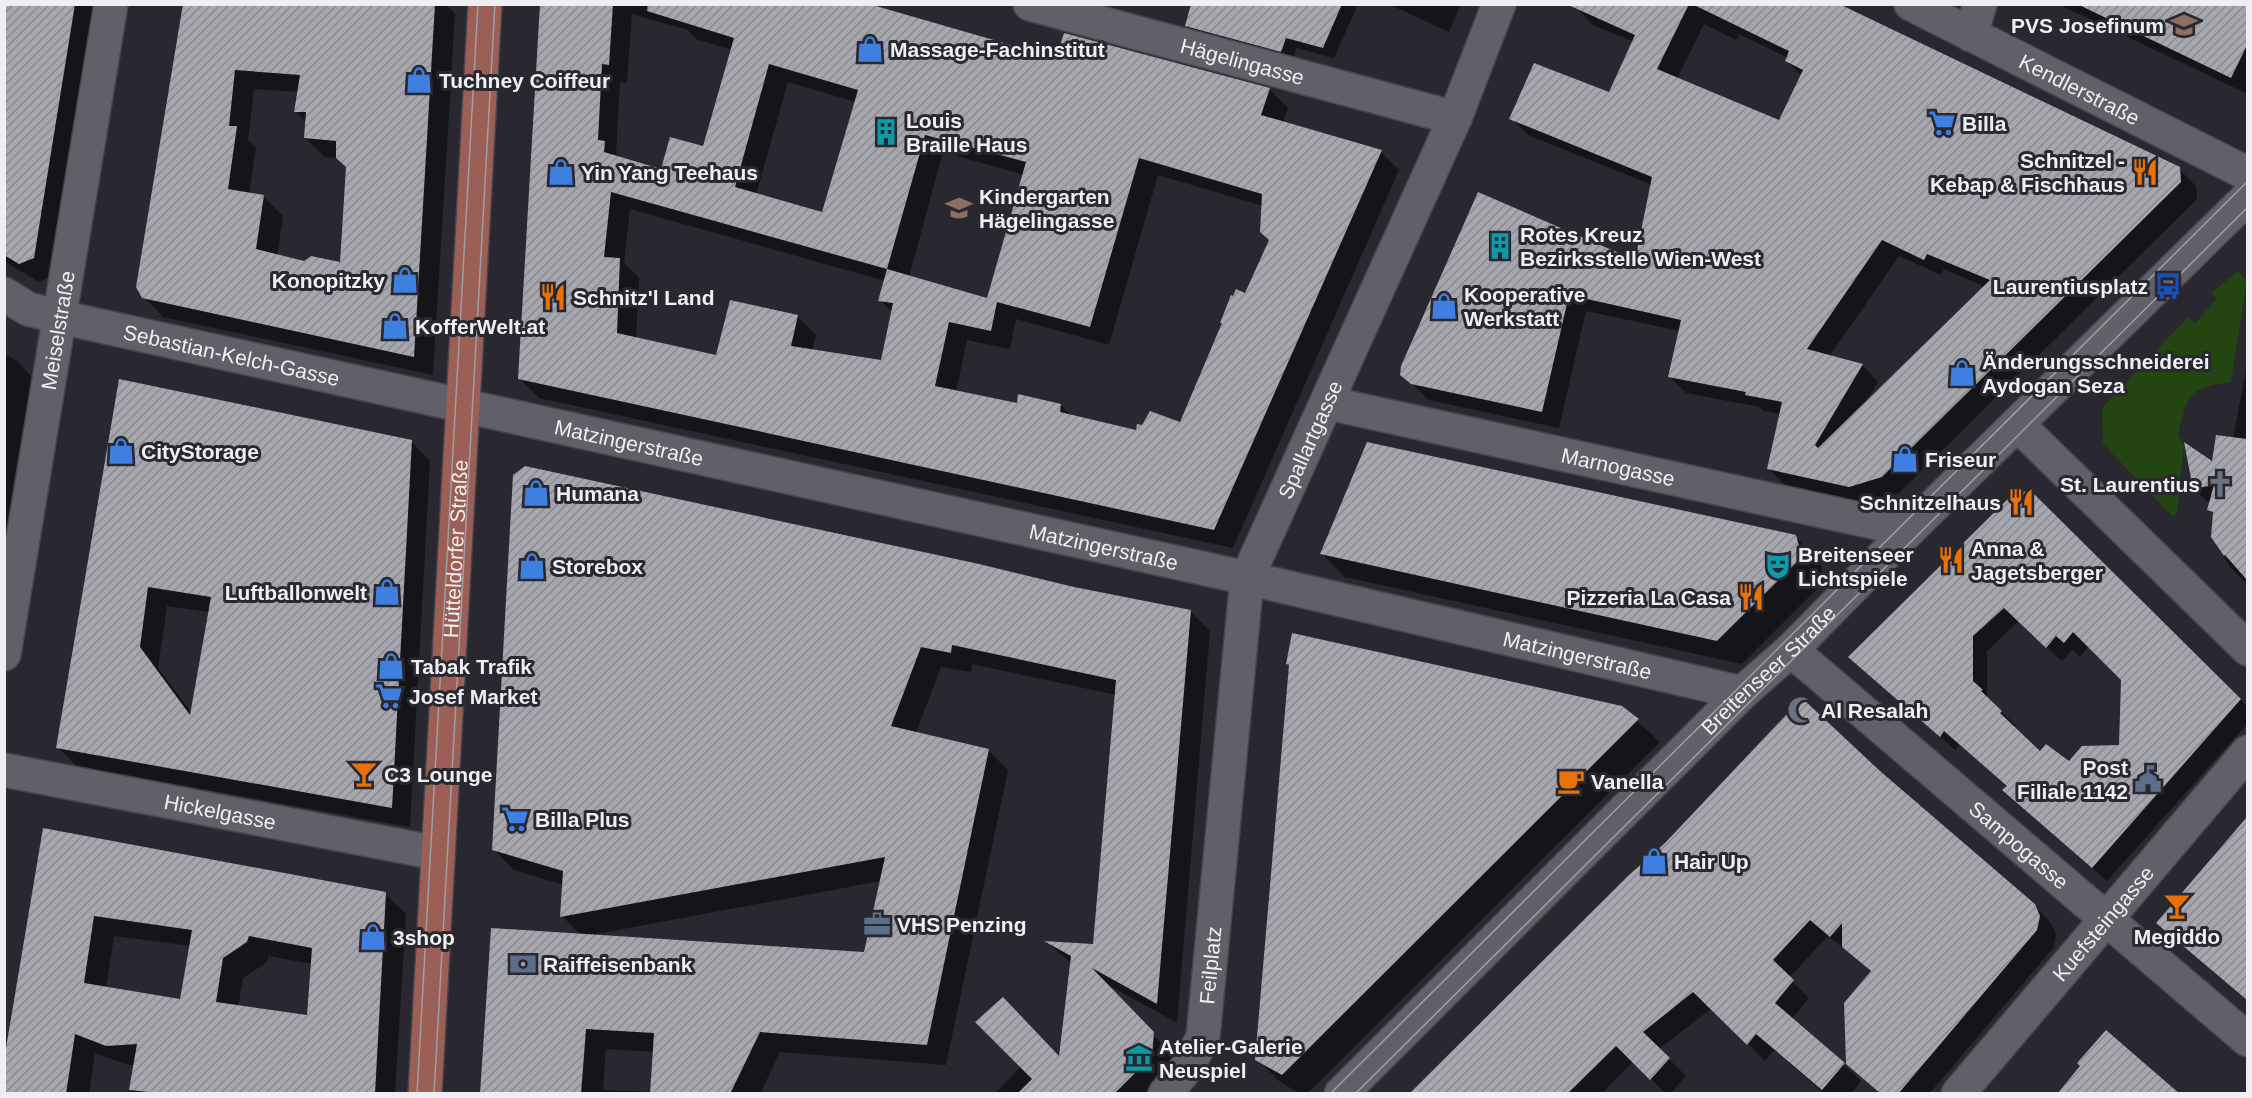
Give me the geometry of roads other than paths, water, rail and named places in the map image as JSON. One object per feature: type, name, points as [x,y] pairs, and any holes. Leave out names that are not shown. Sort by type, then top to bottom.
[{"type":"main road","name":"Hütteldorfer Straße","points":[[425,1094],[485,4]]},
{"type":"street","name":"Meiselstraße","points":[[4,654],[111,4]]},
{"type":"street","name":"Hägelingasse","points":[[1030,4],[1455,118]]},
{"type":"street","name":"Spallartgasse","points":[[1216,897],[1247,578],[1455,118],[1499,4]]},
{"type":"street","name":"Kendlerstraße","points":[[1911,4],[2247,174]]},
{"type":"street","points":[[1971,35],[1980,4]]},
{"type":"street","name":"Breitenseer Straße","points":[[1341,1094],[1742,693],[1791,650],[1909,530],[2247,197]]},
{"type":"street","name":"Sebastian-Kelch-Gasse","points":[[4,294],[28,309],[60,317],[463,404]]},
{"type":"street","name":"Marnogasse","points":[[1328,403],[1909,530]]},
{"type":"street","name":"Matzingerstraße","points":[[463,404],[1247,578],[1742,693]]},
{"type":"street","points":[[2017,424],[2247,649]]},
{"type":"street","name":"Sampogasse","points":[[1791,650],[2247,1040]]},
{"type":"street","name":"Kuefsteingasse","points":[[1958,1094],[2247,752]]},
{"type":"street","name":"Hickelgasse","points":[[4,770],[437,853]]},
{"type":"street","name":"Feilplatz","points":[[1165,1094],[1190,1065],[1203,1037],[1216,897]]},
{"type":"tram line","points":[[417,1094],[478,4]]},
{"type":"tram line","points":[[434,1094],[495,4]]},
{"type":"tram line","points":[[1330,1094],[2248,181]]},
{"type":"tram line","points":[[1355,1094],[2248,207]]},
{"type":"place","name":"PVS Josefinum","points":[[2184,25]]},
{"type":"place","name":"Massage-Fachinstitut","points":[[870,49]]},
{"type":"place","name":"Tuchney Coiffeur","points":[[419,80]]},
{"type":"place","name":"Billa","points":[[1942,123]]},
{"type":"place","name":"Louis Braille Haus","points":[[886,132]]},
{"type":"place","name":"Yin Yang Teehaus","points":[[561,172]]},
{"type":"place","name":"Schnitzel - Kebap & Fischhaus","points":[[2145,172]]},
{"type":"place","name":"Kindergarten Hägelingasse","points":[[959,208]]},
{"type":"place","name":"Rotes Kreuz Bezirksstelle Wien-West","points":[[1500,246]]},
{"type":"place","name":"Konopitzky","points":[[405,280]]},
{"type":"place","name":"Laurentiusplatz","points":[[2168,286]]},
{"type":"place","name":"Schnitz'l Land","points":[[553,297]]},
{"type":"place","name":"Kooperative Werkstatt","points":[[1444,306]]},
{"type":"place","name":"KofferWelt.at","points":[[395,326]]},
{"type":"place","name":"Änderungsschneiderei Aydogan Seza","points":[[1962,373]]},
{"type":"place","name":"CityStorage","points":[[121,451]]},
{"type":"place","name":"Friseur","points":[[1905,459]]},
{"type":"place","name":"St. Laurentius","points":[[2220,484]]},
{"type":"place","name":"Humana","points":[[536,493]]},
{"type":"place","name":"Schnitzelhaus","points":[[2021,502]]},
{"type":"place","name":"Anna & Jagetsberger","points":[[1951,560]]},
{"type":"place","name":"Storebox","points":[[532,566]]},
{"type":"place","name":"Breitenseer Lichtspiele","points":[[1778,566]]},
{"type":"place","name":"Luftballonwelt","points":[[387,592]]},
{"type":"place","name":"Pizzeria La Casa","points":[[1751,597]]},
{"type":"place","name":"Tabak Trafik","points":[[391,666]]},
{"type":"place","name":"Josef Market","points":[[389,696]]},
{"type":"place","name":"Al Resalah","points":[[1801,710]]},
{"type":"place","name":"C3 Lounge","points":[[364,774]]},
{"type":"place","name":"Post Filiale 1142","points":[[2148,779]]},
{"type":"place","name":"Vanella","points":[[1571,781]]},
{"type":"place","name":"Billa Plus","points":[[515,819]]},
{"type":"place","name":"Hair Up","points":[[1654,861]]},
{"type":"place","name":"Megiddo","points":[[2177,906]]},
{"type":"place","name":"VHS Penzing","points":[[877,924]]},
{"type":"place","name":"3shop","points":[[373,937]]},
{"type":"place","name":"Raiffeisenbank","points":[[523,964]]},
{"type":"place","name":"Atelier-Galerie Neuspiel","points":[[1139,1058]]}]
